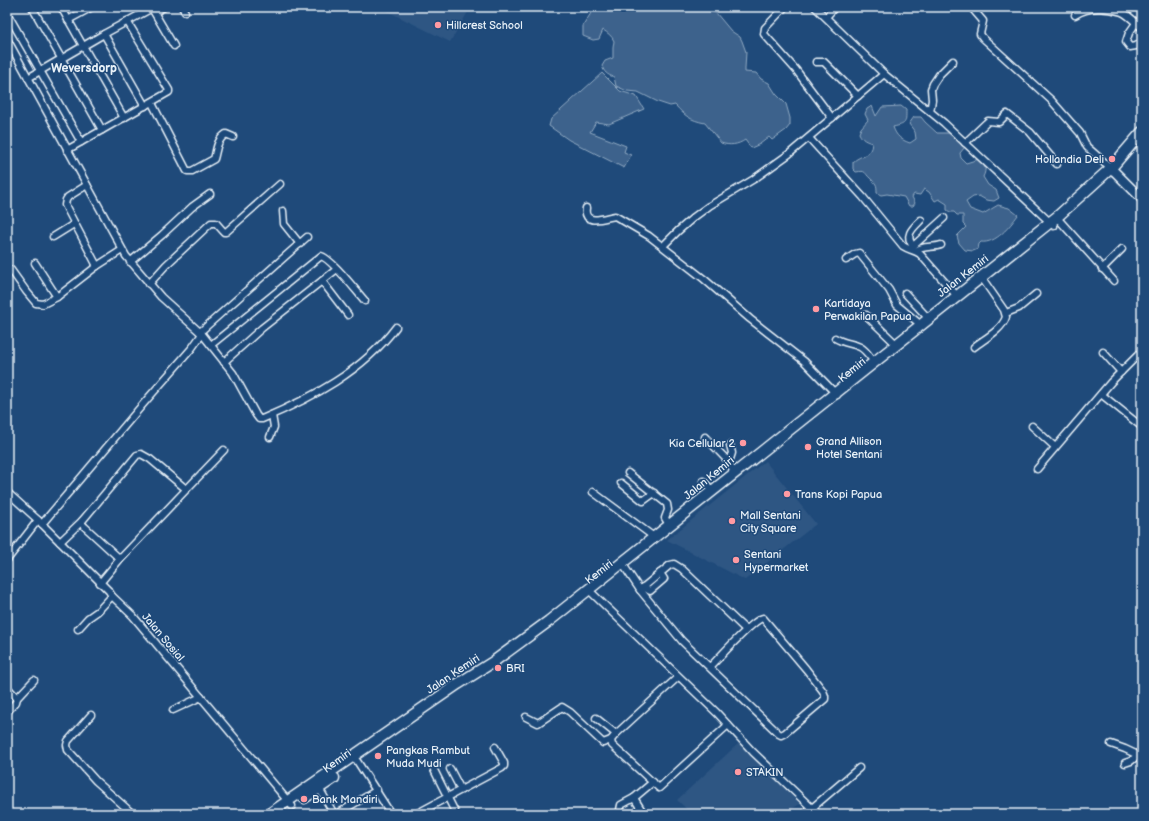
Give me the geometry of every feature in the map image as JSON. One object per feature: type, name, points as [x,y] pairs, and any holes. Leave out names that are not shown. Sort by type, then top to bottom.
[{"type":"highway","name":"Jalan Kemiri","points":[[1114,170],[1142,132]]},
{"type":"highway","name":"Jalan Kemiri","points":[[269,814],[290,803],[458,684],[493,662],[623,565],[654,537],[734,473],[837,395],[896,344],[984,281],[1055,223],[1114,170],[1142,141]]},
{"type":"highway","name":"Jalan Kemiri","points":[[922,326],[957,296],[1055,223]]},
{"type":"highway","name":"Kemiri","points":[[280,814],[290,803],[319,788],[511,656],[592,593],[623,565],[922,326]]},
{"type":"street","points":[[32,7],[102,130]]},
{"type":"street","points":[[61,7],[124,118]]},
{"type":"street","points":[[68,20],[90,7]]},
{"type":"street","points":[[28,78],[127,21],[153,9],[164,7]]},
{"type":"street","points":[[785,7],[765,28],[764,34],[796,70],[832,118]]},
{"type":"street","points":[[815,7],[884,74],[930,112],[1055,223],[1114,282]]},
{"type":"street","points":[[826,17],[835,7]]},
{"type":"street","points":[[971,7],[983,21],[980,32],[981,36],[1051,100],[1080,133],[1087,147],[1114,170],[1142,199]]},
{"type":"street","points":[[1075,15],[1088,8],[1122,12],[1142,28]]},
{"type":"street","points":[[153,9],[174,46]]},
{"type":"street","points":[[7,13],[81,142]]},
{"type":"street","points":[[67,150],[167,95],[169,90],[127,21]]},
{"type":"street","points":[[1136,23],[1129,32],[1126,42],[1130,47],[1136,46],[1142,42]]},
{"type":"street","points":[[104,34],[145,106]]},
{"type":"street","points":[[7,39],[122,250],[149,284],[169,305],[201,333],[211,345],[246,395],[259,418],[262,419],[272,415],[339,380],[383,343],[396,327]]},
{"type":"street","points":[[930,112],[932,100],[931,89],[933,84],[939,75],[953,61]]},
{"type":"street","points":[[816,62],[824,62],[858,96]]},
{"type":"street","points":[[663,246],[694,217],[764,172],[809,138],[884,74]]},
{"type":"street","points":[[152,103],[187,171],[192,171],[214,159],[216,147],[220,138],[226,134],[233,137]]},
{"type":"street","points":[[965,143],[988,121],[999,122],[1007,114],[1030,132],[1056,164]]},
{"type":"street","points":[[809,138],[859,192],[903,246],[913,249],[927,261],[957,296]]},
{"type":"street","points":[[149,284],[166,265],[211,223],[216,224],[224,232],[226,232],[280,184]]},
{"type":"street","points":[[87,186],[68,197],[65,205],[97,266]]},
{"type":"street","points":[[130,262],[192,207],[210,194]]},
{"type":"street","points":[[586,208],[586,215],[592,219],[596,220],[617,216],[663,246],[717,289],[750,319],[804,360],[837,395]]},
{"type":"street","points":[[283,211],[284,224],[300,244]]},
{"type":"street","points":[[913,249],[944,218]]},
{"type":"street","points":[[913,249],[908,236],[912,228],[922,220]]},
{"type":"street","points":[[53,237],[74,224]]},
{"type":"street","points":[[7,560],[192,348],[201,333],[214,317],[307,237]]},
{"type":"street","points":[[913,249],[936,247],[941,245]]},
{"type":"street","points":[[1102,269],[1122,249]]},
{"type":"street","points":[[11,270],[26,292],[36,303],[44,304],[57,297],[97,266],[122,250]]},
{"type":"street","points":[[846,260],[859,253],[889,290],[897,305],[922,326]]},
{"type":"street","points":[[211,345],[319,256],[323,256],[337,269],[365,301]]},
{"type":"street","points":[[35,263],[57,297]]},
{"type":"street","points":[[224,362],[262,328],[337,269]]},
{"type":"street","points":[[322,281],[348,315]]},
{"type":"street","points":[[974,347],[1004,323],[1006,317],[1006,314],[984,281]]},
{"type":"street","points":[[905,294],[922,326]]},
{"type":"street","points":[[1006,314],[1019,308],[1036,294]]},
{"type":"street","points":[[866,315],[896,344]]},
{"type":"street","points":[[835,338],[843,343],[860,347],[874,362]]},
{"type":"street","points":[[1037,469],[1101,394],[1142,351]]},
{"type":"street","points":[[1103,352],[1121,372]]},
{"type":"street","points":[[1101,394],[1142,427]]},
{"type":"street","points":[[270,437],[274,427],[272,415]]},
{"type":"street","points":[[1032,426],[1056,447]]},
{"type":"street","points":[[705,437],[729,462],[734,473]]},
{"type":"street","points":[[729,462],[732,456],[730,445]]},
{"type":"street","points":[[100,583],[120,559],[224,450]]},
{"type":"street","points":[[60,542],[82,521],[139,454],[150,459],[186,489]]},
{"type":"street","points":[[628,473],[667,504],[668,510],[665,518],[669,525]]},
{"type":"street","points":[[703,480],[713,490]]},
{"type":"street","points":[[621,483],[643,501],[654,493]]},
{"type":"street","name":"Jalan Sosial","points":[[7,492],[40,522],[133,616],[290,803]]},
{"type":"street","points":[[593,492],[654,537]]},
{"type":"street","points":[[82,521],[82,524],[120,559]]},
{"type":"street","points":[[642,588],[670,565],[674,564],[678,566],[746,630]]},
{"type":"street","points":[[623,565],[682,641],[779,734],[782,735],[785,733],[822,702],[825,696],[803,664],[765,619],[759,619],[746,630],[710,667]]},
{"type":"street","points":[[592,593],[728,725],[768,767],[818,814]]},
{"type":"street","points":[[78,629],[112,596]]},
{"type":"street","points":[[526,717],[538,723],[562,707],[570,712],[603,743],[611,740],[678,676]]},
{"type":"street","points":[[7,712],[16,702],[17,698],[34,680]]},
{"type":"street","points":[[7,687],[17,698]]},
{"type":"street","points":[[172,710],[200,697]]},
{"type":"street","points":[[91,715],[68,741],[66,745],[68,750],[96,781],[133,814]]},
{"type":"street","points":[[596,718],[616,734]]},
{"type":"street","points":[[611,740],[612,745],[659,788],[728,725]]},
{"type":"street","points":[[1111,744],[1140,756]]},
{"type":"street","points":[[416,814],[504,766],[495,747]]},
{"type":"street","points":[[1124,763],[1140,756]]},
{"type":"street","points":[[357,761],[391,814]]},
{"type":"street","points":[[805,814],[859,768]]},
{"type":"street","points":[[450,769],[461,790]]},
{"type":"street","points":[[434,770],[456,814]]},
{"type":"street","points":[[623,814],[620,810],[622,805],[634,798],[653,782]]},
{"type":"street","points":[[319,788],[336,814],[377,790]]},
{"type":"street","points":[[634,798],[644,814]]},
{"type":"shaded area","name":"Hillcrest School","points":[[379,7],[471,7],[450,42]]},
{"type":"shaded area","points":[[587,7],[695,7],[716,13],[731,31],[740,37],[742,41],[746,52],[745,72],[756,73],[761,79],[769,83],[776,94],[786,104],[790,118],[790,125],[786,130],[772,140],[769,137],[760,144],[751,148],[745,140],[736,144],[724,144],[721,143],[705,123],[688,117],[675,105],[670,106],[638,92],[627,91],[616,86],[614,77],[606,73],[602,66],[605,61],[613,58],[614,41],[608,33],[603,30],[599,39],[593,40],[583,36],[583,26],[591,13],[590,9]]},
{"type":"shaded area","points":[[602,73],[620,91],[636,96],[644,109],[609,124],[596,122],[590,132],[626,146],[624,152],[631,155],[624,168],[569,140],[549,126],[551,119]]},
{"type":"shaded area","points":[[872,106],[876,116],[882,107],[901,106],[906,110],[906,118],[904,123],[893,127],[899,137],[910,143],[916,139],[915,132],[909,124],[914,117],[921,117],[937,133],[951,133],[965,147],[960,153],[961,158],[966,163],[979,159],[983,163],[985,169],[983,177],[988,185],[996,190],[999,198],[994,201],[986,200],[979,196],[973,197],[966,202],[970,209],[983,214],[998,205],[1009,208],[1018,215],[1011,224],[992,240],[981,242],[978,249],[973,251],[965,250],[959,243],[957,236],[966,227],[963,224],[963,215],[957,215],[954,212],[947,210],[947,204],[939,199],[935,201],[929,192],[924,189],[920,195],[914,194],[912,197],[915,203],[913,206],[909,206],[904,197],[887,194],[881,195],[877,193],[876,184],[865,172],[856,172],[853,169],[853,162],[868,153],[871,148],[872,143],[863,139],[859,133],[861,128],[868,120],[865,114],[867,109]]},
{"type":"shaded area","name":"Mall Sentani City Square","points":[[765,461],[816,524],[745,580],[667,540]]},
{"type":"shaded area","name":"STAKIN","points":[[739,743],[800,804],[783,814],[692,814],[677,800]]},
{"type":"place","name":"Hillcrest School","points":[[438,25]]},
{"type":"place","name":"Hollandia Deli","points":[[1112,159]]},
{"type":"place","name":"Kartidaya Perwakilan Papua","points":[[816,309]]},
{"type":"place","name":"Kia Cellular 2","points":[[743,443]]},
{"type":"place","name":"Grand Allison Hotel Sentani","points":[[808,447]]},
{"type":"place","name":"Trans Kopi Papua","points":[[787,494]]},
{"type":"place","name":"Mall Sentani City Square","points":[[732,521]]},
{"type":"place","name":"Sentani Hypermarket","points":[[736,560]]},
{"type":"place","name":"BRI","points":[[498,668]]},
{"type":"place","name":"Pangkas Rambut Muda Mudi","points":[[378,756]]},
{"type":"place","name":"STAKIN","points":[[738,772]]},
{"type":"place","name":"Bank Mandiri","points":[[304,799]]},
{"type":"district","name":"Weversdorp","points":[[84,68]]}]
